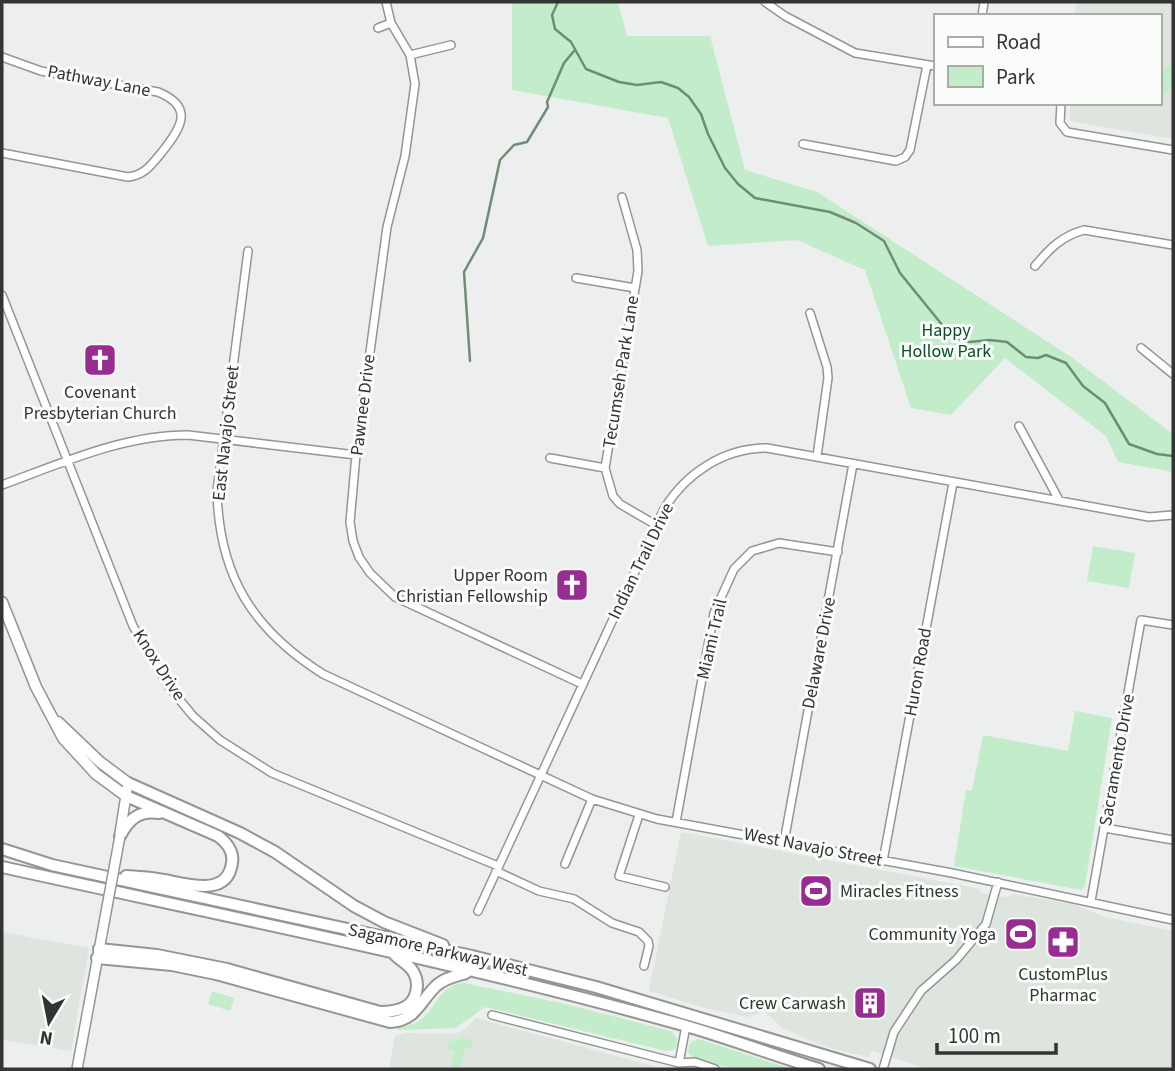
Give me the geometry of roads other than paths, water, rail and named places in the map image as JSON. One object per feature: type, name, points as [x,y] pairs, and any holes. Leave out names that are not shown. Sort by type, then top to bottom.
[{"type":"highway","points":[[128,783],[275,852],[354,906],[384,922],[472,956]]},
{"type":"highway","points":[[101,876],[156,878],[206,887],[223,881],[229,874],[233,858],[226,842],[218,836],[126,796]]},
{"type":"highway","points":[[120,836],[125,825],[142,813],[166,814]]},
{"type":"highway","name":"Sagamore Parkway West","points":[[2,849],[52,865],[472,956],[596,987],[870,1069]]},
{"type":"highway","name":"Sagamore Parkway West","points":[[2,867],[393,953],[596,1002],[686,1026],[819,1069]]},
{"type":"highway","points":[[98,953],[197,962],[380,1012],[394,1012],[412,1002],[417,990],[413,971],[393,953]]},
{"type":"highway","points":[[98,953],[216,974],[390,1022],[407,1018],[416,1012],[436,986],[447,979],[469,972]]},
{"type":"main road","points":[[2,602],[4,613],[36,687],[63,738],[96,774],[126,796]]},
{"type":"main road","points":[[53,716],[100,762],[128,783]]},
{"type":"street","name":"Pawnee Drive","points":[[386,2],[391,23],[410,55],[415,84],[408,136],[387,227],[356,454],[351,522],[353,541],[359,557],[382,587],[395,597],[582,684]]},
{"type":"street","points":[[765,2],[785,16],[855,53],[931,65],[910,150],[905,157],[896,161],[803,144]]},
{"type":"street","points":[[378,28],[391,23]]},
{"type":"street","points":[[410,55],[451,45]]},
{"type":"street","name":"Pathway Lane","points":[[2,57],[41,71],[158,92],[173,99],[178,105],[182,120],[175,136],[149,168],[136,176],[128,177],[2,153]]},
{"type":"street","points":[[1062,105],[1060,123],[1067,132],[1173,150]]},
{"type":"street","name":"Tecumseh Park Lane","points":[[622,197],[637,250],[638,271],[606,468],[613,496],[620,504],[656,525]]},
{"type":"street","points":[[1035,266],[1054,243],[1084,230],[1173,245]]},
{"type":"street","name":"East Navajo Street","points":[[248,251],[217,491],[221,534],[233,577],[269,631],[283,646],[323,674],[540,775]]},
{"type":"street","points":[[576,278],[635,288]]},
{"type":"street","name":"Knox Drive","points":[[2,295],[134,626],[169,687],[193,716],[219,740],[271,773],[497,869],[538,891],[574,899],[612,923],[639,932],[648,941],[644,966]]},
{"type":"street","points":[[810,313],[828,378],[817,456]]},
{"type":"street","points":[[1141,348],[1173,374]]},
{"type":"street","points":[[1019,426],[1059,500]]},
{"type":"street","points":[[2,485],[95,451],[152,436],[188,435],[356,454]]},
{"type":"street","name":"Indian Trail Drive","points":[[478,911],[656,525],[676,490],[725,455],[766,448],[1149,517],[1173,515]]},
{"type":"street","points":[[550,458],[606,468]]},
{"type":"street","name":"Delaware Drive","points":[[784,842],[853,464]]},
{"type":"street","name":"Huron Road","points":[[883,861],[953,483]]},
{"type":"street","name":"Miami Trail","points":[[676,822],[714,613],[734,569],[752,551],[779,543],[838,552]]},
{"type":"street","name":"Sacramento Drive","points":[[1091,901],[1141,620],[1173,625]]},
{"type":"street","name":"West Navajo Street","points":[[540,775],[592,799],[639,815],[998,882],[1173,920]]},
{"type":"street","points":[[77,1069],[128,783]]},
{"type":"street","points":[[565,864],[592,799]]},
{"type":"street","points":[[639,815],[619,876],[665,887]]},
{"type":"street","points":[[1105,828],[1173,840]]},
{"type":"street","points":[[883,1069],[894,1032],[921,991],[956,960],[986,924],[998,882]]},
{"type":"street","points":[[492,1015],[679,1063],[689,1069]]},
{"type":"street","points":[[679,1063],[686,1026]]},
{"type":"street","points":[[679,1063],[695,1062],[715,1069]]},
{"type":"waterway","points":[[558,2],[552,15],[555,29],[571,42],[586,69],[619,82],[637,85],[661,82],[678,88],[689,97],[701,114],[725,168],[738,184],[755,198],[830,212],[856,223],[884,241],[900,273],[952,337],[970,342],[1007,342],[1026,357],[1038,358],[1046,355],[1066,363],[1083,386],[1105,403],[1129,444],[1157,454],[1173,456]]},
{"type":"waterway","points":[[470,361],[464,272],[483,238],[500,160],[514,145],[527,142],[548,107],[547,102],[564,63],[574,51]]},
{"type":"place","name":"Covenant Presbyterian Church","points":[[100,360]]},
{"type":"place","name":"Upper Room Christian Fellowship","points":[[572,585]]},
{"type":"place","name":"Miracles Fitness","points":[[816,891]]},
{"type":"place","name":"Community Yoga","points":[[1021,934]]},
{"type":"place","name":"CustomPlus Pharmac","points":[[1063,942]]},
{"type":"place","name":"Crew Carwash","points":[[870,1003]]},
{"type":"park label","name":"Happy Hollow Park","points":[[946,340]]}]
